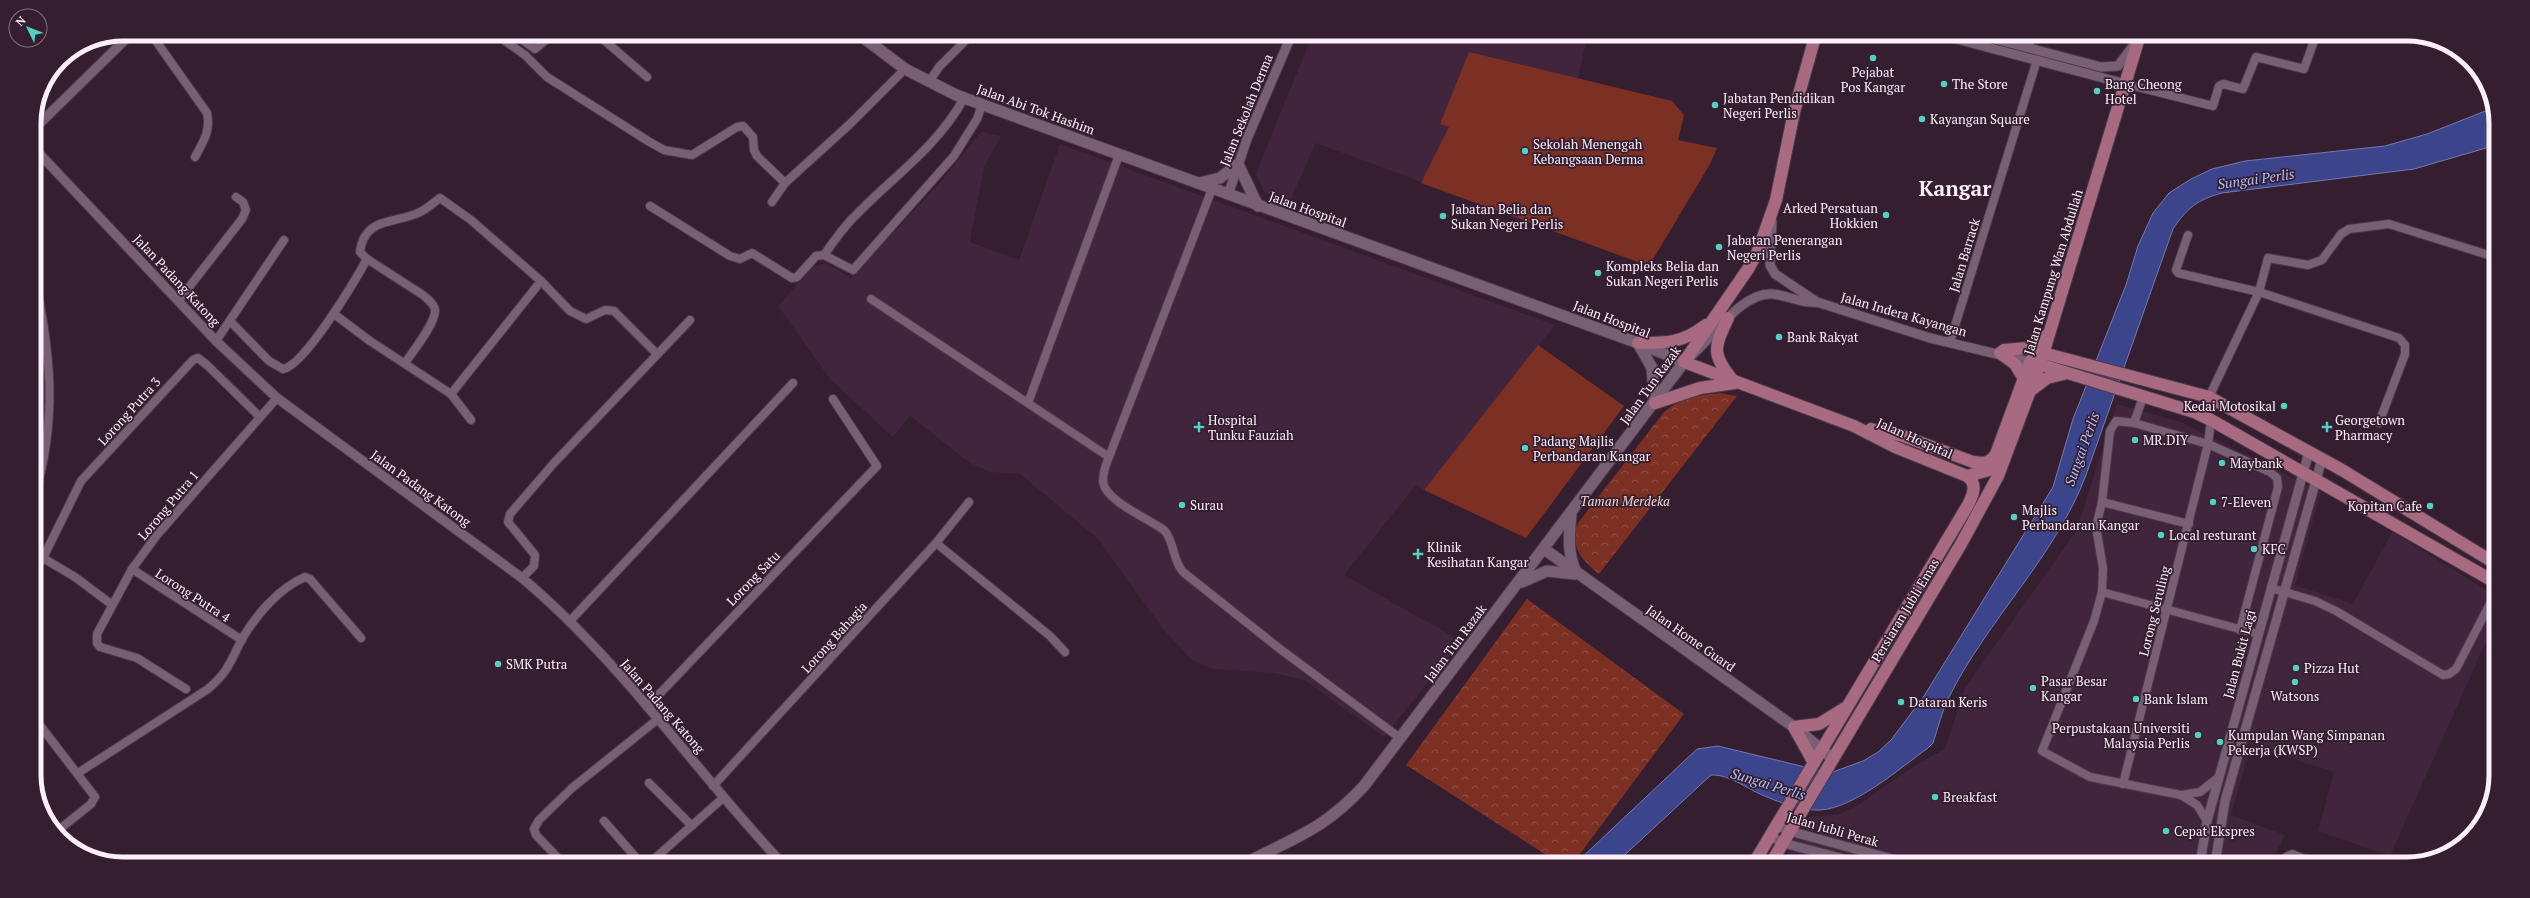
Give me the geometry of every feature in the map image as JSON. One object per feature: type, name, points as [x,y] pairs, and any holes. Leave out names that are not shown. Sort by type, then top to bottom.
[{"type":"main road","name":"Jalan Abi Tok Hashim","points":[[867,41],[905,69],[964,98],[1212,189]]},
{"type":"main road","name":"Jalan Tun Razak","points":[[1259,857],[1297,839],[1335,815],[1364,786],[1655,403],[1714,319],[1748,269],[1773,212],[1783,174],[1794,112],[1814,41]]},
{"type":"main road","name":"Jalan Kampung Wan Abdullah","points":[[2004,463],[2038,359],[2049,334],[2126,84],[2137,41]]},
{"type":"main road","points":[[1196,183],[1220,178],[1238,164],[1258,206]]},
{"type":"main road","name":"Jalan Hospital","points":[[1212,189],[1638,344],[1735,383],[1854,426],[1895,447],[1967,476]]},
{"type":"main road","points":[[1728,318],[1719,338],[1716,351],[1720,364],[1735,383]]},
{"type":"main road","points":[[1638,344],[1661,344],[1687,338],[1714,319]]},
{"type":"main road","points":[[2024,379],[2015,364],[2000,353],[2004,350],[2028,348],[2049,334]]},
{"type":"main road","points":[[1638,344],[1652,368],[1655,403],[1700,388],[1735,383]]},
{"type":"main road","points":[[2038,359],[2083,362],[2209,397],[2310,452],[2489,560]]},
{"type":"main road","points":[[2038,359],[2074,374],[2194,412],[2212,420],[2489,579]]},
{"type":"main road","points":[[1854,426],[1903,436],[1974,462],[1985,463],[1996,454],[2024,379],[2038,359]]},
{"type":"main road","points":[[2028,393],[2047,378],[2074,374]]},
{"type":"main road","points":[[1974,462],[1984,472],[1992,489]]},
{"type":"main road","points":[[1967,476],[1984,472],[2004,463]]},
{"type":"main road","name":"Persiaran Jubli Emas","points":[[1775,857],[1829,762],[1961,544],[1992,489],[2004,463]]},
{"type":"main road","name":"Persiaran Jubli Emas","points":[[1758,857],[1968,505],[1974,488],[1972,481],[1967,476]]},
{"type":"main road","points":[[1571,514],[1569,548],[1570,559],[1578,574]]},
{"type":"main road","points":[[1948,537],[1961,544]]},
{"type":"main road","name":"Jalan Home Guard","points":[[1544,549],[1794,727],[1822,749],[1829,762]]},
{"type":"main road","points":[[1513,589],[1527,578],[1547,570],[1578,574]]},
{"type":"main road","points":[[1814,763],[1794,727],[1819,724],[1847,707]]},
{"type":"street","points":[[41,122],[124,41]]},
{"type":"street","points":[[156,41],[206,114],[209,123],[207,133],[195,157]]},
{"type":"street","points":[[505,41],[525,55],[547,77],[664,150],[692,155],[737,127],[743,126],[753,137],[754,150],[757,156],[785,183]]},
{"type":"street","points":[[524,41],[535,49],[545,41]]},
{"type":"street","points":[[605,41],[647,77]]},
{"type":"street","points":[[929,82],[939,67],[965,41]]},
{"type":"street","name":"Jalan Sekolah Derma","points":[[1228,195],[1238,164],[1289,41]]},
{"type":"street","points":[[1964,41],[2212,106],[2219,86],[2224,84],[2243,89],[2256,57],[2304,69],[2314,41]]},
{"type":"street","points":[[2002,41],[2110,67],[2118,66],[2124,61],[2136,41]]},
{"type":"street","points":[[2028,48],[2030,41]]},
{"type":"street","name":"Jalan Barrack","points":[[1950,342],[2037,60]]},
{"type":"street","points":[[772,202],[785,183],[851,123],[905,69]]},
{"type":"street","points":[[650,206],[730,256],[740,259],[752,253],[792,278],[796,277],[813,258],[824,255],[856,215],[927,149],[952,119],[964,98]]},
{"type":"street","points":[[824,255],[848,269],[855,268],[954,156],[978,120],[982,105]]},
{"type":"street","name":"Jalan Padang Katong","points":[[41,155],[216,341],[277,398],[522,578],[570,621],[658,719],[723,798],[776,857]]},
{"type":"street","points":[[1028,403],[1119,155]]},
{"type":"street","points":[[1212,189],[1109,457],[1103,481],[1105,489],[1114,499],[1165,531],[1171,539],[1177,565],[1183,572],[1252,628],[1400,738]]},
{"type":"street","points":[[179,300],[242,219],[246,210],[243,202],[236,197]]},
{"type":"street","points":[[405,363],[432,320],[435,309],[431,302],[423,295],[368,259],[360,252],[361,244],[372,229],[388,219],[420,212],[440,198],[471,220],[541,281],[570,311],[581,318],[590,318],[606,310],[614,311],[657,354]]},
{"type":"street","points":[[1773,212],[1770,265],[1782,281],[1812,297],[1817,302]]},
{"type":"street","points":[[2209,397],[2259,292],[2268,258],[2299,265],[2315,263],[2329,252],[2341,234],[2349,229],[2389,224],[2489,255]]},
{"type":"street","points":[[2188,235],[2176,270],[2178,273],[2259,292],[2399,338],[2405,345],[2405,354],[2379,422]]},
{"type":"street","points":[[216,341],[231,322],[284,240]]},
{"type":"street","points":[[231,322],[269,361],[283,369],[292,366],[334,314],[368,259]]},
{"type":"street","points":[[451,394],[541,281]]},
{"type":"street","points":[[1684,362],[1702,348],[1728,318],[1743,304],[1771,294],[1808,303],[1817,302]]},
{"type":"street","points":[[871,299],[1109,457]]},
{"type":"street","name":"Jalan Indera Kayangan","points":[[1817,302],[1950,342],[2000,353],[2038,359]]},
{"type":"street","points":[[41,314],[51,396],[46,448],[41,469]]},
{"type":"street","points":[[334,314],[370,341],[451,394],[471,420]]},
{"type":"street","points":[[522,578],[534,566],[535,555],[508,522],[510,514],[554,463],[690,320]]},
{"type":"street","name":"Lorong Putra 3","points":[[41,561],[81,482],[193,360],[198,358],[207,365],[259,416]]},
{"type":"street","points":[[570,621],[792,383]]},
{"type":"street","points":[[2134,423],[2143,397]]},
{"type":"street","name":"Lorong Putra 1","points":[[186,689],[137,658],[100,647],[96,639],[111,604],[132,569],[157,535],[259,416],[277,398]]},
{"type":"street","name":"Lorong Satu","points":[[647,707],[877,466],[834,399]]},
{"type":"street","points":[[2219,777],[2200,792],[2180,795],[2123,784],[2084,774],[2042,751],[2094,620],[2102,592],[2103,568],[2096,526],[2102,502],[2112,425],[2121,420],[2208,444],[2270,472],[2277,478],[2278,487],[2240,630]]},
{"type":"street","name":"Lorong Seruling","points":[[2123,784],[2208,444],[2212,420]]},
{"type":"street","name":"Jalan Bukit Lagi","points":[[2201,857],[2207,821],[2310,452]]},
{"type":"street","name":"Jalan Bukit Lagi","points":[[2216,857],[2225,802],[2322,460]]},
{"type":"street","name":"Lorong Bahagia","points":[[713,786],[936,543],[969,502]]},
{"type":"street","points":[[2102,502],[2188,524]]},
{"type":"street","points":[[936,543],[1050,636],[1065,652]]},
{"type":"street","points":[[43,558],[75,577],[111,604]]},
{"type":"street","name":"Lorong Putra 4","points":[[132,569],[242,640]]},
{"type":"street","points":[[78,773],[208,689],[221,678],[231,664],[242,640],[270,603],[305,577],[310,579],[360,638]]},
{"type":"street","points":[[2271,588],[2315,601],[2336,611],[2376,633],[2438,673],[2449,674],[2456,669],[2489,606]]},
{"type":"street","points":[[2102,592],[2258,634]]},
{"type":"street","points":[[557,857],[536,835],[534,829],[539,820],[572,788],[658,719]]},
{"type":"street","points":[[41,727],[94,794],[94,800],[61,828]]},
{"type":"street","points":[[649,783],[692,826]]},
{"type":"street","points":[[2180,795],[2197,805],[2207,821]]},
{"type":"street","points":[[656,857],[723,798]]},
{"type":"street","points":[[604,821],[635,857]]},
{"type":"street","name":"Jalan Jubli Perak","points":[[1776,825],[1789,831],[1885,857]]},
{"type":"street","name":"Jalan Jubli Perak","points":[[1770,836],[1783,843],[1837,857]]},
{"type":"street","points":[[2286,857],[2292,854],[2300,857]]},
{"type":"shaded area","name":"Sekolah Menengah Kebangsaan Derma","points":[[1310,41],[1586,41],[1578,79],[1672,101],[1684,115],[1678,140],[1717,148],[1710,164],[1649,266],[1316,143],[1289,203],[1264,192],[1256,173]]},
{"type":"shaded area","name":"Hospital Tunku Fauziah","points":[[981,132],[1001,136],[984,167],[970,242],[1019,260],[1060,144],[1555,325],[1424,490],[1416,485],[1344,575],[1461,641],[1384,737],[1304,680],[1274,673],[1212,669],[1191,659],[1163,629],[1098,539],[1020,474],[989,472],[970,463],[910,416],[893,437],[830,379],[778,306],[813,266],[826,263],[851,278],[937,186]]},
{"type":"shaded area","points":[[2117,404],[2181,422],[2321,492],[2295,585],[2353,604],[2392,532],[2489,592],[2489,635],[2390,856],[2318,831],[2334,772],[2251,746],[2231,815],[2285,835],[2274,857],[1785,857],[1808,817],[1840,814],[1861,803],[1916,765],[1945,749],[1965,688],[2076,531]]},
{"type":"green space","points":[[1469,52],[1672,101],[1684,115],[1678,140],[1717,148],[1710,164],[1649,266],[1421,183],[1449,127],[1440,124]]},
{"type":"green space","name":"Padang Majlis Perbandaran Kangar","points":[[1538,345],[1624,406],[1526,538],[1424,490]]},
{"type":"green space","name":"Taman Merdeka","points":[[1720,393],[1737,396],[1599,574],[1587,564],[1578,552],[1575,531],[1578,523],[1664,412],[1683,400]]},
{"type":"green space","points":[[1527,599],[1684,714],[1578,857],[1549,857],[1406,765]]},
{"type":"water","name":"Sungai Perlis","points":[[2488,110],[2489,147],[2486,148],[2414,169],[2222,193],[2199,202],[2188,210],[2183,216],[2173,229],[2086,475],[2073,505],[2039,561],[1982,641],[1965,668],[1949,697],[1933,743],[1928,748],[1891,776],[1863,794],[1849,802],[1821,810],[1800,808],[1787,804],[1760,794],[1733,780],[1718,775],[1711,775],[1622,857],[1582,857],[1697,749],[1718,746],[1830,773],[1863,761],[1878,752],[1891,740],[1924,696],[2053,487],[2073,419],[2126,285],[2138,246],[2153,213],[2169,193],[2191,179],[2212,169],[2245,161],[2385,146],[2427,134]]},
{"type":"place","name":"Pejabat Pos Kangar","points":[[1873,58]]},
{"type":"place","name":"The Store","points":[[1944,84]]},
{"type":"place","name":"Bang Cheong Hotel","points":[[2097,91]]},
{"type":"place","name":"Jabatan Pendidikan Negeri Perlis","points":[[1715,105]]},
{"type":"place","name":"Kayangan Square","points":[[1922,119]]},
{"type":"place","name":"Sekolah Menengah Kebangsaan Derma","points":[[1525,151]]},
{"type":"place","name":"Arked Persatuan Hokkien","points":[[1886,215]]},
{"type":"place","name":"Jabatan Belia dan Sukan Negeri Perlis","points":[[1443,216]]},
{"type":"place","name":"Jabatan Penerangan Negeri Perlis","points":[[1719,247]]},
{"type":"place","name":"Kompleks Belia dan Sukan Negeri Perlis","points":[[1598,273]]},
{"type":"place","name":"Bank Rakyat","points":[[1779,337]]},
{"type":"place","name":"Kedai Motosikal","points":[[2284,406]]},
{"type":"place","name":"Hospital Tunku Fauziah","points":[[1199,427]]},
{"type":"place","name":"Georgetown Pharmacy","points":[[2327,427]]},
{"type":"place","name":"MR.DIY","points":[[2135,440]]},
{"type":"place","name":"Padang Majlis Perbandaran Kangar","points":[[1525,448]]},
{"type":"place","name":"Maybank","points":[[2222,463]]},
{"type":"place","name":"7-Eleven","points":[[2213,502]]},
{"type":"place","name":"Surau","points":[[1182,505]]},
{"type":"place","name":"Kopitan Cafe","points":[[2430,506]]},
{"type":"place","name":"Majlis Perbandaran Kangar","points":[[2014,517]]},
{"type":"place","name":"Local resturant","points":[[2161,535]]},
{"type":"place","name":"KFC","points":[[2254,549]]},
{"type":"place","name":"Klinik Kesihatan Kangar","points":[[1418,554]]},
{"type":"place","name":"SMK Putra","points":[[498,664]]},
{"type":"place","name":"Pizza Hut","points":[[2296,668]]},
{"type":"place","name":"Watsons","points":[[2295,682]]},
{"type":"place","name":"Pasar Besar Kangar","points":[[2033,688]]},
{"type":"place","name":"Bank Islam","points":[[2136,699]]},
{"type":"place","name":"Dataran Keris","points":[[1901,702]]},
{"type":"place","name":"Perpustakaan Universiti Malaysia Perlis","points":[[2198,735]]},
{"type":"place","name":"Kumpulan Wang Simpanan Pekerja (KWSP)","points":[[2220,742]]},
{"type":"place","name":"Breakfast","points":[[1935,797]]},
{"type":"place","name":"Cepat Ekspres","points":[[2166,831]]},
{"type":"district","name":"Kangar","points":[[1955,189]]}]
